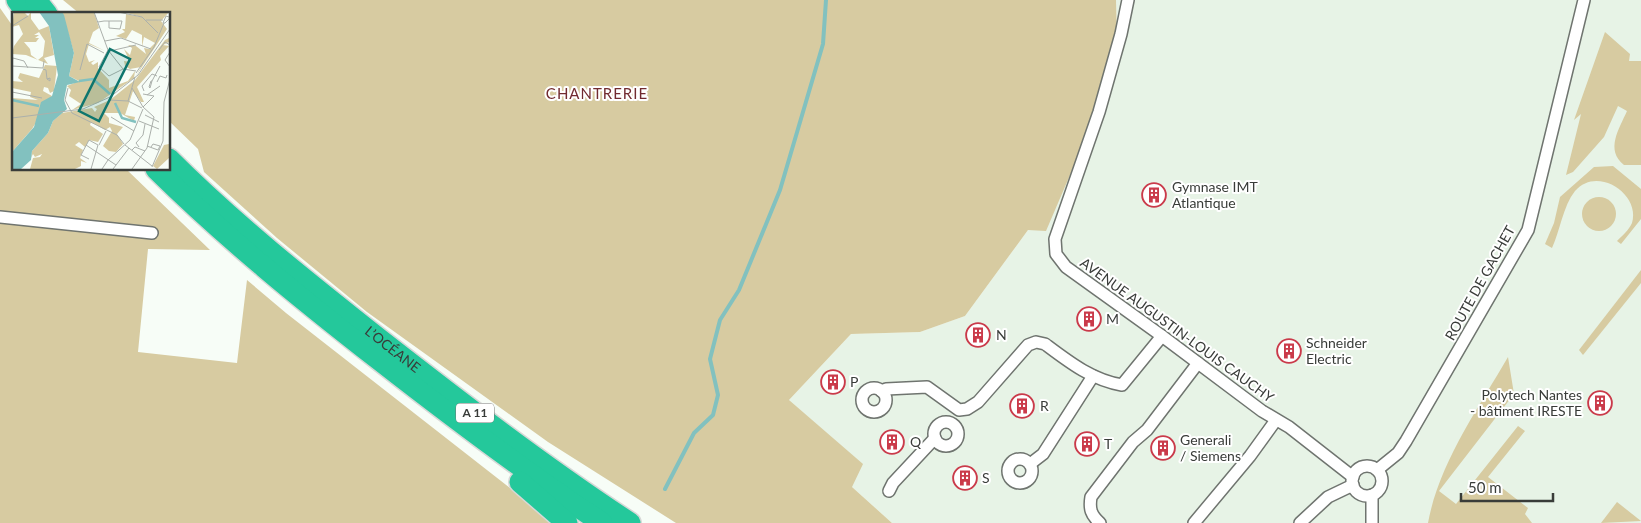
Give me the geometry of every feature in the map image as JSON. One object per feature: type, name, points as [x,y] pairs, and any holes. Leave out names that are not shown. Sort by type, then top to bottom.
[{"type":"highway","points":[[17,0],[26,12]]},
{"type":"highway","points":[[36,0],[45,12]]},
{"type":"highway","name":"L’OCÉANE","points":[[170,160],[225,213],[305,281],[500,432],[630,523]]},
{"type":"highway","name":"L’OCÉANE","points":[[157,170],[214,225],[265,268],[470,430],[602,523]]},
{"type":"highway","points":[[470,430],[484,454],[536,494],[567,523]]},
{"type":"street","name":"AVENUE AUGUSTIN-LOUIS CAUCHY","points":[[1128,0],[1121,34],[1099,112],[1054,242],[1056,254],[1074,273],[1276,420],[1289,427],[1353,481]]},
{"type":"street","name":"ROUTE DE GACHET","points":[[1377,470],[1398,453],[1406,441],[1528,230],[1584,0]]},
{"type":"street","points":[[0,217],[152,233]]},
{"type":"street","points":[[881,391],[895,388],[927,387],[959,410],[968,409],[978,402],[1028,345],[1036,342],[1045,344],[1104,382],[1122,385],[1162,336]]},
{"type":"street","points":[[1100,523],[1092,515],[1090,508],[1091,497],[1132,442],[1147,430],[1198,363]]},
{"type":"street","points":[[1030,464],[1043,454],[1093,376]]},
{"type":"street","points":[[953,424],[959,410]]},
{"type":"street","points":[[1194,523],[1250,456],[1276,420]]},
{"type":"street","points":[[946,422],[953,424],[959,434],[954,444],[942,446],[935,438],[935,430],[939,424],[946,422]]},
{"type":"street","points":[[889,492],[893,483],[935,438]]},
{"type":"street","points":[[1300,523],[1328,497],[1353,481],[1362,467],[1369,466],[1377,470],[1382,483],[1372,495],[1360,493],[1353,481]]},
{"type":"street","points":[[1372,495],[1372,523]]},
{"type":"shaded area","points":[[63,0],[1116,0],[1117,38],[1085,140],[1046,231],[1028,230],[965,316],[920,332],[851,334],[789,400],[863,464],[852,487],[892,523],[676,523],[548,442],[367,312],[277,238],[204,172],[198,149],[170,122],[170,12],[78,12]]},
{"type":"shaded area","points":[[1116,0],[1641,0],[1641,523],[892,523],[852,487],[789,400],[851,334],[920,332],[965,316],[1028,230],[1117,39]]},
{"type":"shaded area","points":[[0,8],[12,25],[12,170],[127,170],[210,250],[148,249],[138,352],[237,363],[247,280],[286,313],[533,506],[550,523],[0,523]]},
{"type":"shaded area","points":[[1605,32],[1630,54],[1629,61],[1641,61],[1641,165],[1624,165],[1615,153],[1615,139],[1627,111],[1618,106],[1604,137],[1573,172],[1566,175],[1581,114],[1574,120]]},
{"type":"shaded area","points":[[1613,166],[1641,189],[1641,219],[1621,244],[1617,241],[1632,223],[1633,212],[1630,202],[1624,193],[1615,186],[1605,182],[1594,181],[1584,184],[1575,191],[1567,204],[1552,248],[1545,244],[1554,223],[1560,197],[1594,167]]},
{"type":"shaded area","points":[[1599,197],[1606,198],[1611,202],[1615,207],[1615,221],[1611,226],[1606,230],[1599,231],[1592,230],[1587,226],[1583,221],[1582,214],[1583,207],[1587,202],[1592,198]]},
{"type":"shaded area","points":[[1641,270],[1641,283],[1583,355],[1579,350]]},
{"type":"shaded area","points":[[1508,357],[1514,394],[1439,491],[1456,504],[1518,426],[1525,431],[1488,477],[1528,508],[1525,514],[1532,523],[1428,523],[1433,501],[1450,458]]},
{"type":"shaded area","points":[[1617,502],[1641,521],[1601,523]]},
{"type":"waterway","points":[[665,489],[694,433],[713,415],[718,395],[710,359],[720,320],[739,290],[780,190],[823,44],[826,0]]},
{"type":"place","name":"Gymnase IMT Atlantique","points":[[1154,195]]},
{"type":"place","name":"M","points":[[1089,319]]},
{"type":"place","name":"N","points":[[978,335]]},
{"type":"place","name":"Schneider Electric","points":[[1289,351]]},
{"type":"place","name":"P","points":[[833,382]]},
{"type":"place","name":"Polytech Nantes - bâtiment IRESTE","points":[[1600,403]]},
{"type":"place","name":"R","points":[[1022,406]]},
{"type":"place","name":"Q","points":[[892,442]]},
{"type":"place","name":"T","points":[[1087,444]]},
{"type":"place","name":"Generali / Siemens","points":[[1163,448]]},
{"type":"place","name":"S","points":[[965,478]]},
{"type":"district","name":"CHANTRERIE","points":[[597,94]]}]
